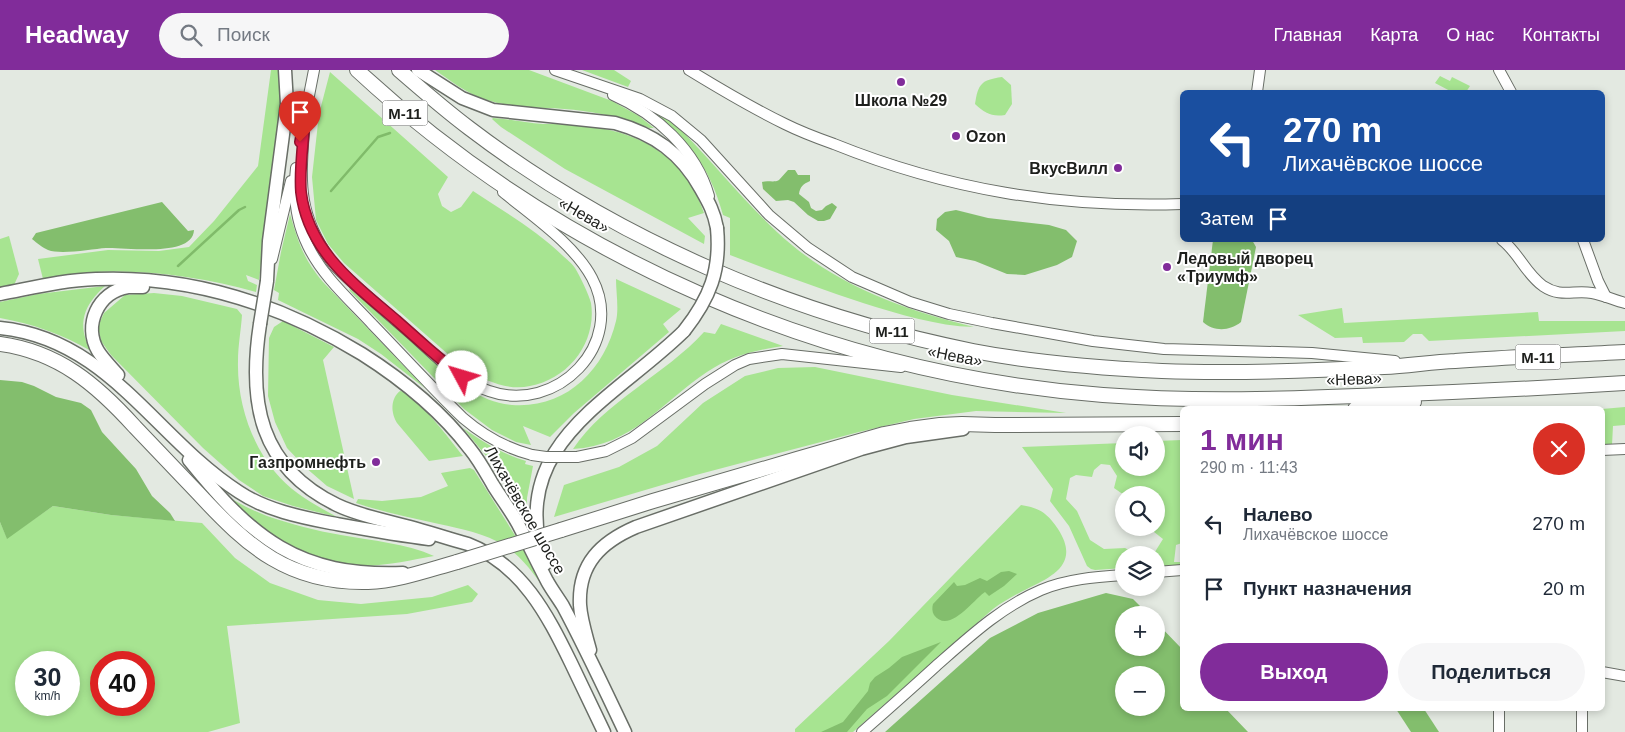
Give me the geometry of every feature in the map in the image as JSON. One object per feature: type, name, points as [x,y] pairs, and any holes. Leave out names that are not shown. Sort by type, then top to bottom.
[{"type":"highway","name":"«Нева»","points":[[357,70],[406,114],[453,150],[551,216],[600,245],[692,290],[756,317],[874,356],[932,370],[1029,387],[1100,395],[1165,399],[1287,399],[1510,390],[1625,383]]},
{"type":"highway","name":"«Нева»","points":[[399,70],[469,128],[517,162],[563,192],[647,238],[764,290],[835,315],[912,337],[975,351],[1034,360],[1163,371],[1376,368],[1451,361],[1625,352]]},
{"type":"highway","points":[[0,344],[41,354],[61,363],[95,386],[120,409],[229,526],[258,550],[277,562],[304,574],[327,580],[346,582],[387,580],[421,572],[653,501],[884,434],[940,425],[1180,424]]},
{"type":"highway","points":[[1379,406],[1510,390]]},
{"type":"main road","points":[[285,70],[287,104],[255,369],[255,390],[258,410],[262,424],[275,451],[298,479],[311,490],[338,506],[468,544],[498,559],[534,595],[559,638],[604,732]]},
{"type":"main road","points":[[418,70],[462,98],[493,110],[598,120],[623,126],[657,140],[680,158],[696,178],[712,209],[719,245],[718,265],[714,281],[702,306],[684,331],[665,350],[586,415],[560,442],[544,471],[536,513],[538,535],[546,568],[562,605]]},
{"type":"main road","name":"Лихачёвское шоссе","points":[[0,294],[31,287],[96,279],[151,280],[251,300],[323,331],[362,354],[413,390],[439,414],[476,457],[517,522],[547,581],[562,605],[625,732]]},
{"type":"main road","points":[[198,288],[126,287],[107,297],[100,303],[94,313],[92,323],[92,334],[97,350],[223,500],[251,527],[280,548],[332,568],[372,573],[421,572]]},
{"type":"main road","points":[[0,328],[32,334],[69,348],[106,373],[140,402]]},
{"type":"main road","points":[[161,425],[224,481],[253,500],[272,508],[382,533],[468,544]]},
{"type":"main road","points":[[601,683],[591,653],[580,607],[580,594],[590,562],[612,538],[636,527],[861,449],[906,438],[995,425]]},
{"type":"street","points":[[314,70],[294,181],[298,216],[308,246],[335,285],[463,418],[498,443],[546,458],[577,457],[606,451],[643,431],[723,372],[742,362],[764,356],[782,354],[801,355],[841,362],[932,370]]},
{"type":"street","points":[[554,70],[640,99],[672,116],[701,140],[769,215],[800,243],[852,277],[910,302],[992,324],[1164,349],[1312,353],[1387,361],[1451,361]]},
{"type":"street","points":[[554,70],[621,99],[662,126],[684,148],[696,165],[706,186],[712,209]]},
{"type":"street","points":[[689,70],[792,128],[879,162],[937,179],[998,193],[1074,202],[1122,205],[1180,204]]},
{"type":"street","points":[[1257,90],[1260,70]]},
{"type":"street","points":[[1499,70],[1511,90]]},
{"type":"street","points":[[305,116],[301,173],[302,192],[314,233],[323,251],[334,265],[449,367],[475,386],[504,396],[537,394],[551,389],[566,381],[577,371],[588,358],[595,344],[600,329],[601,311],[593,279],[584,265],[559,239],[453,150]]},
{"type":"street","points":[[267,280],[298,155]]},
{"type":"street","points":[[1505,242],[1519,257],[1528,273],[1545,287],[1563,294],[1589,293],[1625,303]]},
{"type":"street","points":[[1584,242],[1606,297]]},
{"type":"street","points":[[1605,450],[1625,449]]},
{"type":"street","points":[[1165,571],[1180,570]]},
{"type":"street","points":[[862,732],[951,652],[1004,610],[1042,590],[1057,585],[1076,580],[1115,576]]},
{"type":"street","points":[[1605,673],[1625,676]]},
{"type":"street","points":[[1499,711],[1499,732]]},
{"type":"street","points":[[1582,711],[1582,732]]},
{"type":"green space","points":[[271,70],[280,70],[282,103],[259,280],[246,275],[248,281],[257,285],[256,292],[193,278],[150,273],[85,273],[43,279],[38,259],[108,250],[159,251],[189,247],[214,221],[258,166]]},
{"type":"green space","points":[[435,70],[529,70],[612,101],[639,116],[654,128],[592,112],[508,105],[484,99],[459,86]]},
{"type":"green space","points":[[582,70],[614,70],[631,81],[628,87]]},
{"type":"green space","points":[[330,72],[448,177],[438,194],[442,206],[451,212],[461,207],[473,191],[530,229],[574,266],[590,300],[592,317],[585,345],[568,367],[557,376],[530,386],[513,387],[497,384],[466,370],[344,263],[328,244],[316,220],[312,177],[319,114]]},
{"type":"green space","points":[[1440,76],[1450,81],[1452,77],[1470,86],[1467,90],[1448,90],[1435,83]]},
{"type":"green space","points":[[1002,77],[1011,85],[1012,104],[1005,115],[992,115],[975,104],[979,87],[989,80]]},
{"type":"green space","points":[[646,108],[670,121],[683,132],[777,232],[822,267],[845,281],[895,303],[974,327],[932,322],[890,311],[829,292],[730,255],[730,218],[723,215],[711,181],[703,167],[685,142],[661,119]]},
{"type":"green space","points":[[493,118],[599,128],[638,139],[656,149],[684,175],[695,192],[704,213],[688,218],[705,236],[704,244],[565,169],[501,127]]},
{"type":"green space","points":[[788,170],[795,170],[798,175],[810,175],[810,181],[802,186],[799,194],[816,211],[822,210],[832,203],[837,207],[830,219],[818,221],[808,215],[794,202],[788,200],[776,201],[763,189],[762,182],[779,180]]},
{"type":"green space","points":[[162,202],[188,231],[194,230],[191,239],[171,248],[106,248],[61,252],[48,250],[32,239],[36,233]]},
{"type":"green space","points":[[956,210],[988,218],[1049,225],[1066,230],[1077,241],[1072,257],[1057,265],[1025,275],[1007,274],[975,261],[956,257],[949,241],[936,230],[937,219],[945,212]]},
{"type":"green space","points":[[290,214],[302,250],[316,273],[426,389],[381,354],[358,339],[278,300],[279,293],[274,290]]},
{"type":"green space","points":[[9,236],[19,274],[14,285],[0,288],[0,239]]},
{"type":"green space","points":[[1213,242],[1253,242],[1256,247],[1241,322],[1227,329],[1217,329],[1203,322]]},
{"type":"green space","points":[[616,279],[681,309],[663,324],[669,332],[574,413],[550,437],[523,426],[531,445],[516,442],[492,430],[464,409],[349,288],[469,390],[484,398],[500,403],[531,405],[549,401],[565,393],[592,371],[602,356],[616,321]]},
{"type":"green space","points":[[105,286],[92,300],[84,315],[84,332],[91,351],[47,330],[0,318],[0,302],[38,294]]},
{"type":"green space","points":[[154,293],[182,296],[237,309],[242,315],[238,376],[243,405],[252,434],[266,460],[288,486],[304,498],[337,517],[263,496],[239,480],[203,448],[111,355],[101,341],[98,326],[104,313],[125,295]]},
{"type":"green space","points":[[1342,308],[1344,323],[1538,312],[1539,321],[1625,321],[1625,331],[1429,341],[1422,334],[1413,334],[1404,342],[1363,343],[1362,337],[1335,338],[1298,315]]},
{"type":"green space","points":[[283,321],[334,347],[323,360],[354,499],[327,486],[305,467],[287,448],[275,422],[268,396],[269,338],[274,327]]},
{"type":"green space","points":[[721,324],[783,346],[753,352],[716,366],[645,421],[629,431],[612,440],[594,446],[573,449],[586,432],[618,402],[672,361],[704,332],[715,334]]},
{"type":"green space","points":[[815,367],[952,395],[1066,413],[976,411],[914,419],[696,475],[554,517],[564,485],[619,467],[657,446],[703,403],[745,376],[778,368]]},
{"type":"green space","points":[[0,380],[22,382],[56,397],[81,403],[91,410],[102,432],[136,469],[152,496],[170,513],[175,521],[111,515],[53,506],[7,539],[0,522]]},
{"type":"green space","points":[[400,391],[415,400],[424,409],[463,456],[429,461],[395,419],[392,406],[394,398]]},
{"type":"green space","points":[[1625,407],[1625,425],[1613,426],[1612,445],[1605,445],[1605,409]]},
{"type":"green space","points":[[463,428],[493,447],[526,461],[525,464],[533,466],[527,498],[526,526],[511,494],[491,462]]},
{"type":"green space","points":[[1180,440],[1180,544],[1176,545],[1174,562],[1180,562],[1180,565],[1165,566],[1165,546],[1159,546],[1163,539],[1159,536],[1165,536],[1165,486],[1115,486],[1114,488],[1117,476],[1165,476],[1165,441]]},
{"type":"green space","points":[[1115,443],[1115,473],[1110,465],[1101,464],[1094,470],[1092,477],[1076,475],[1070,478],[1066,499],[1077,511],[1090,540],[1104,549],[1115,548],[1115,569],[1095,570],[1087,566],[1069,526],[1050,501],[1053,489],[1022,447]]},
{"type":"green space","points":[[470,468],[474,470],[528,556],[546,591],[517,555],[489,538],[356,503],[358,499],[382,501],[421,497],[448,486],[441,473]]},
{"type":"green space","points":[[226,496],[262,514],[294,524],[400,545],[434,556],[366,566],[345,565],[325,561],[289,546],[257,523]]},
{"type":"green space","points":[[1021,505],[1042,512],[1058,529],[1064,541],[1066,551],[1061,567],[1046,579],[993,609],[853,732],[795,732],[795,729],[889,641]]},
{"type":"green space","points":[[53,506],[111,515],[202,523],[235,558],[270,583],[318,600],[361,604],[432,597],[468,585],[478,594],[472,602],[407,614],[227,626],[240,723],[208,732],[0,732],[0,522],[7,538]]},
{"type":"green space","points":[[1009,571],[1017,574],[989,596],[985,592],[961,614],[947,621],[940,620],[934,615],[932,610],[933,604],[954,582],[957,586],[965,585],[980,578],[987,581],[1001,572]]},
{"type":"green space","points":[[1106,593],[1133,599],[1140,606],[1115,606],[1115,656],[1165,656],[1165,631],[1180,647],[1180,711],[1228,711],[1248,732],[885,732],[990,638],[1038,613]]},
{"type":"green space","points":[[941,642],[887,696],[867,709],[847,732],[821,732],[843,722],[868,691],[870,683],[875,677],[902,657]]},
{"type":"green space","points":[[1397,711],[1425,711],[1439,732],[1411,732]]},
{"type":"waterway","points":[[331,191],[378,137],[390,133]]},
{"type":"waterway","points":[[178,266],[239,210],[245,207]]},
{"type":"place","name":"Школа №29","points":[[901,82]]},
{"type":"place","name":"Ozon","points":[[956,136]]},
{"type":"place","name":"ВкусВилл","points":[[1118,168]]},
{"type":"place","name":"Ледовый дворец «Триумф»","points":[[1167,267]]},
{"type":"place","name":"Газпромнефть","points":[[376,462]]},
{"type":"route","points":[[300,142],[305,116],[301,173],[302,192],[304,205],[323,251],[346,277],[462,377]]}]
